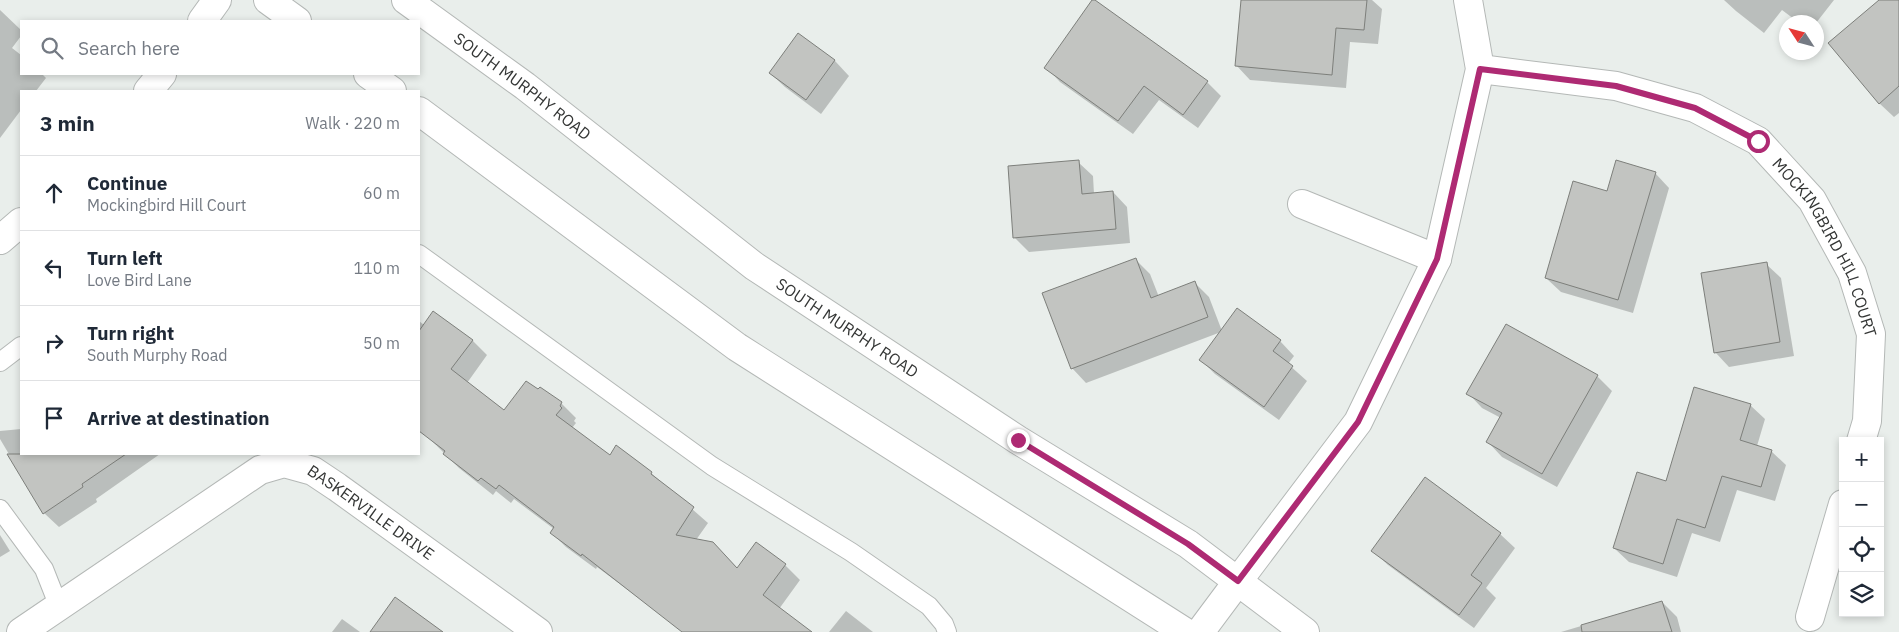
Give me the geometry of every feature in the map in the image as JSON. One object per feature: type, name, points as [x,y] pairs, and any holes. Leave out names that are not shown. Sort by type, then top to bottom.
[{"type":"street","points":[[203,20],[217,0]]},
{"type":"street","points":[[268,0],[296,20]]},
{"type":"street","name":"SOUTH MURPHY ROAD","points":[[406,0],[525,86],[754,266],[1018,440],[1188,544],[1305,632]]},
{"type":"street","points":[[1200,632],[1358,422],[1437,259],[1480,69],[1468,0]]},
{"type":"street","name":"MOCKINGBIRD HILL COURT","points":[[1480,69],[1616,86],[1695,108],[1758,141],[1812,200],[1852,273],[1871,334],[1867,421],[1862,437]]},
{"type":"street","points":[[149,90],[161,75]]},
{"type":"street","points":[[369,75],[391,90]]},
{"type":"street","points":[[420,112],[737,346],[1185,632]]},
{"type":"street","points":[[1302,204],[1437,259]]},
{"type":"street","points":[[0,240],[20,223]]},
{"type":"street","name":"BASKERVILLE DRIVE","points":[[21,632],[260,470],[284,462],[313,471],[337,486],[538,632]]},
{"type":"street","points":[[1810,617],[1839,518]]},
{"type":"lane","points":[[420,255],[712,466],[851,552],[929,606],[944,624],[947,632]]},
{"type":"lane","points":[[0,362],[20,347]]},
{"type":"lane","points":[[0,509],[44,569],[58,607]]},
{"type":"building","points":[[1092,0],[1095,0],[1208,81],[1183,115],[1144,86],[1118,121],[1044,68]]},
{"type":"building","points":[[1241,0],[1367,0],[1364,30],[1336,28],[1332,75],[1235,66]]},
{"type":"building","points":[[1879,0],[1899,0],[1899,86],[1879,104],[1828,43]]},
{"type":"building","points":[[798,33],[835,60],[806,100],[769,73]]},
{"type":"building","points":[[1079,160],[1082,194],[1113,191],[1116,229],[1013,238],[1008,166]]},
{"type":"building","points":[[1616,160],[1656,172],[1618,300],[1545,278],[1573,181],[1607,191]]},
{"type":"building","points":[[1136,258],[1151,298],[1195,281],[1208,317],[1071,369],[1042,293]]},
{"type":"building","points":[[1767,262],[1780,342],[1714,353],[1701,273]]},
{"type":"building","points":[[1237,308],[1281,340],[1273,351],[1293,366],[1264,407],[1199,360]]},
{"type":"building","points":[[433,311],[473,340],[451,369],[504,410],[526,381],[538,389],[540,387],[562,402],[560,406],[562,408],[556,415],[610,455],[616,445],[652,472],[651,474],[694,507],[676,535],[713,542],[737,568],[756,542],[786,564],[763,595],[812,632],[682,632],[582,554],[581,556],[550,533],[554,527],[499,485],[496,489],[481,478],[478,481],[443,454],[445,451],[420,432],[420,330]]},
{"type":"building","points":[[1506,324],[1598,375],[1542,474],[1486,442],[1502,413],[1466,394]]},
{"type":"building","points":[[1694,387],[1751,404],[1740,440],[1772,450],[1761,487],[1722,476],[1705,528],[1677,519],[1663,564],[1613,548],[1637,472],[1666,481]]},
{"type":"building","points":[[7,454],[125,455],[82,484],[83,487],[43,514]]},
{"type":"building","points":[[1425,477],[1501,533],[1471,575],[1482,583],[1459,615],[1371,551]]},
{"type":"building","points":[[395,597],[443,632],[370,632]]},
{"type":"building","points":[[1662,601],[1672,632],[1582,632],[1581,625]]},
{"type":"route","points":[[1018,440],[1188,544],[1238,581],[1358,422],[1437,259],[1480,69],[1616,86],[1695,108],[1758,141]]}]
